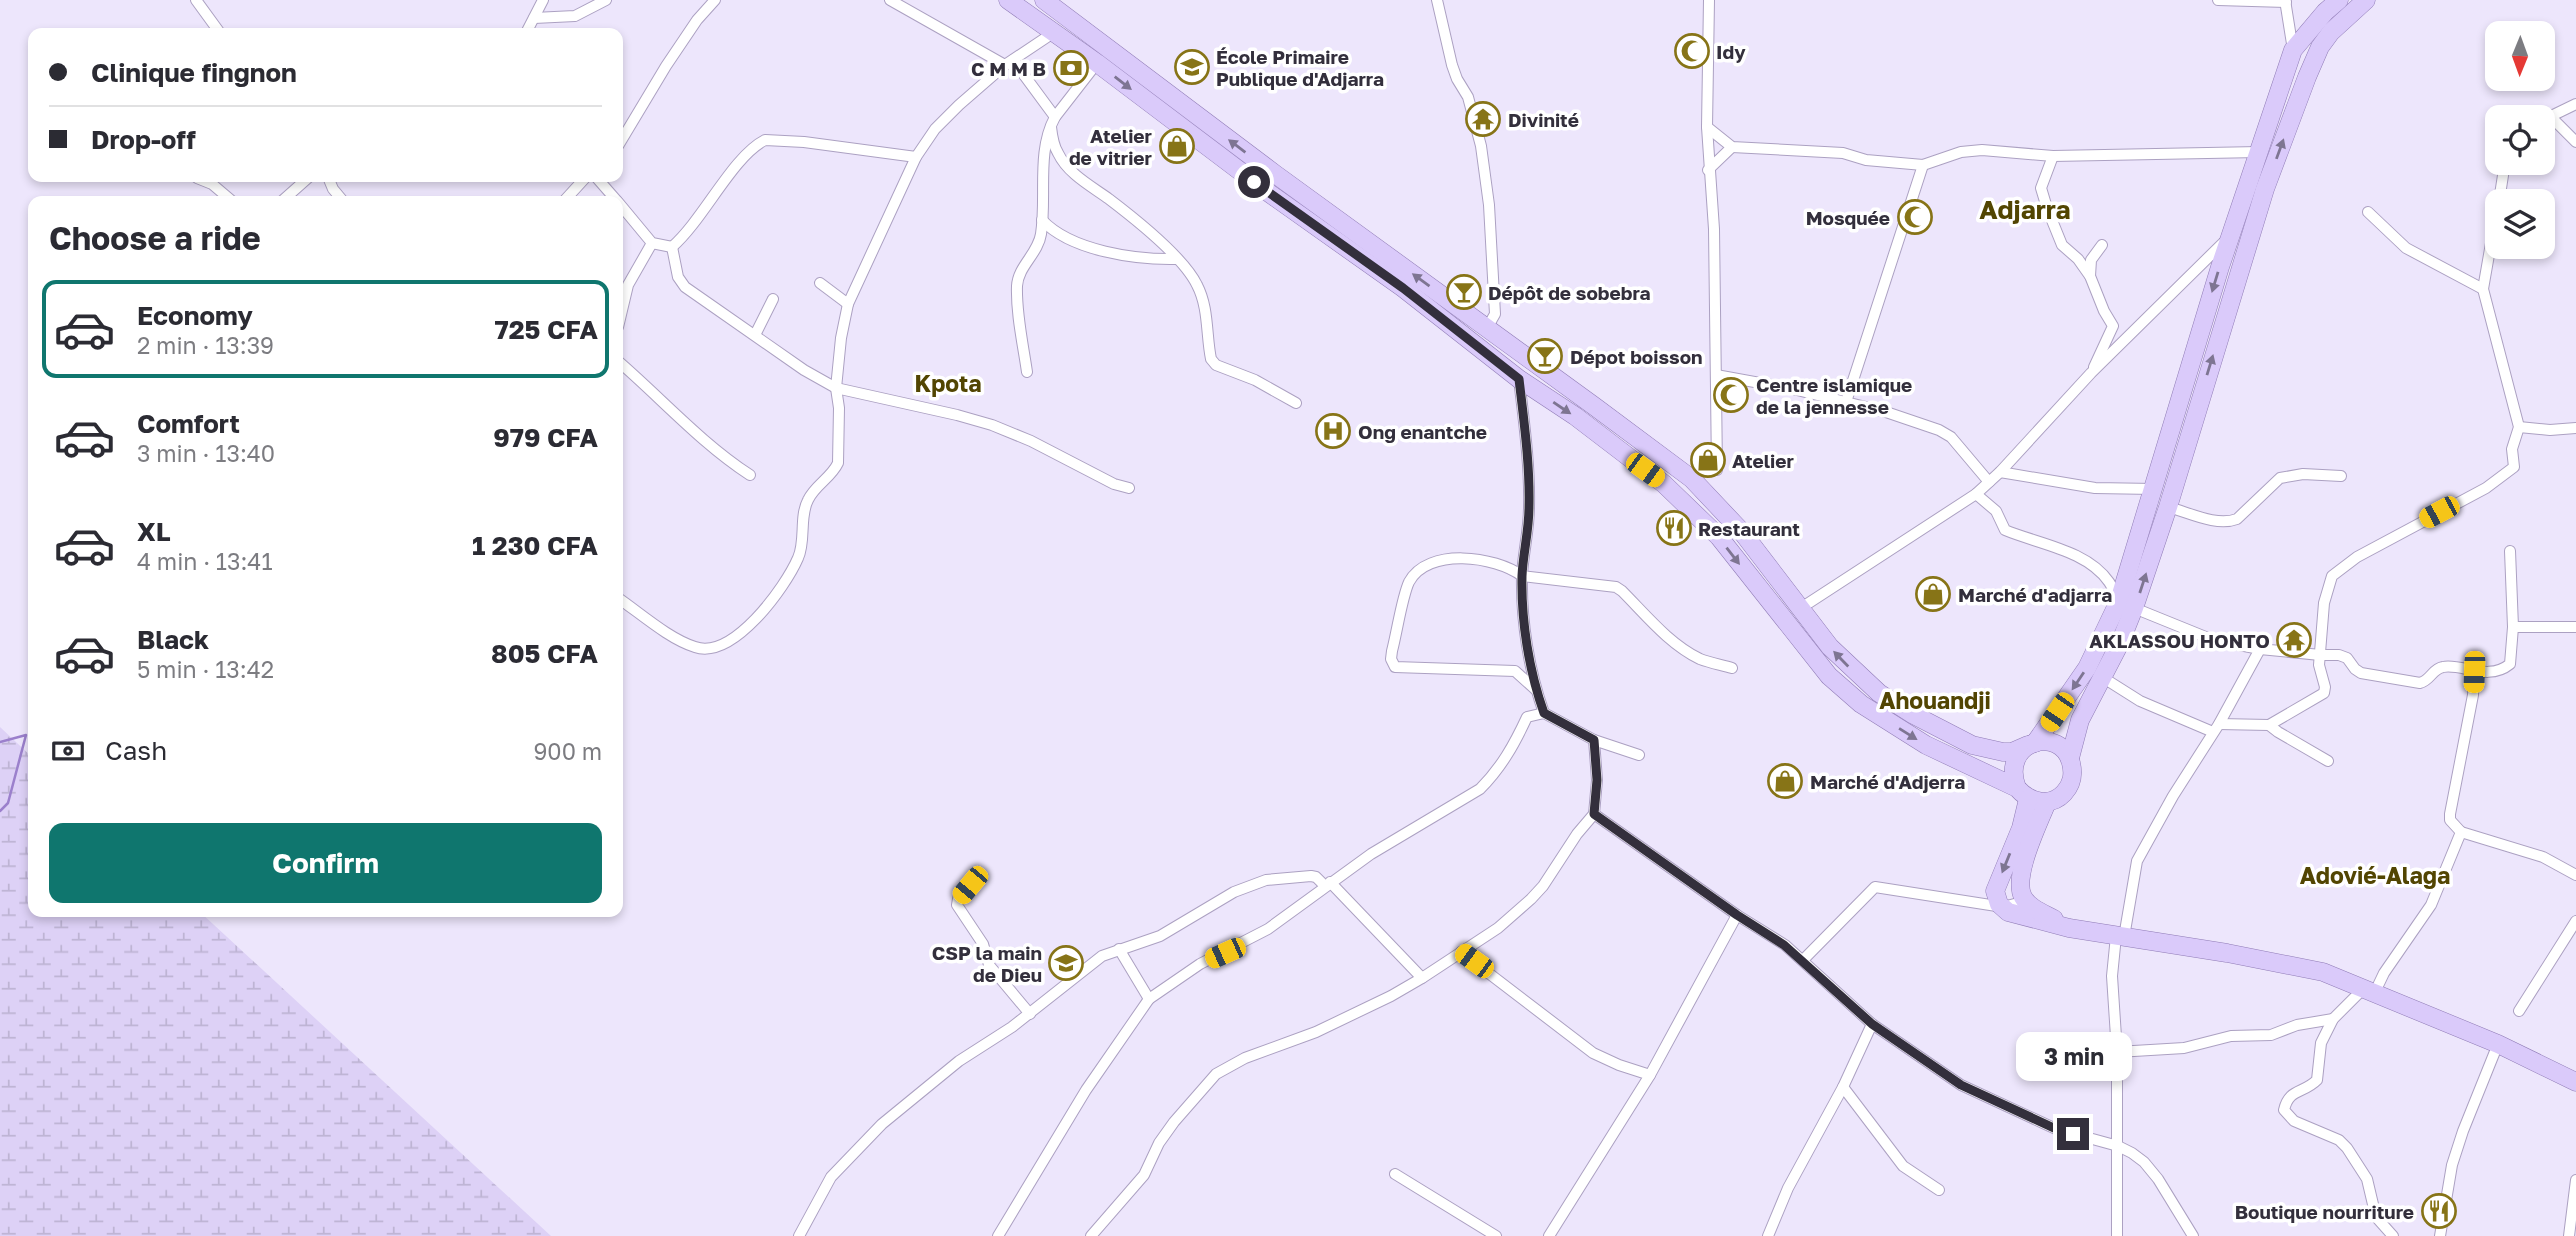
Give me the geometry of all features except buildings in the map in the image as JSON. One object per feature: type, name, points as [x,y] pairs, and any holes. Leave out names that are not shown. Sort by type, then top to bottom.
[{"type":"main road","points":[[1009,0],[1097,62],[1269,193],[1403,288],[1519,379],[1575,416],[1664,484],[1719,537],[1829,676],[1861,704],[1926,745],[2023,794],[2047,802],[2061,797],[2070,786],[2074,772],[2070,758],[2080,720],[2120,643],[2154,489],[2230,237],[2292,50],[2339,0]]},
{"type":"main road","points":[[2366,0],[2331,32],[2320,47],[2307,76],[2265,189],[2168,507],[2127,605],[2087,668],[2031,744],[2018,754],[2013,765],[2013,777],[2023,794],[2021,828],[1995,891],[2008,912],[2029,919],[2323,972],[2498,1044],[2576,1082]]},
{"type":"main road","points":[[1053,3],[1275,174],[1692,479],[1729,517],[1830,648],[1879,693],[1946,733],[1985,749],[2012,752],[2045,741],[2055,744],[2070,758]]},
{"type":"main road","points":[[2047,802],[2021,873],[2020,885],[2029,905],[2068,928]]},
{"type":"street","points":[[196,0],[216,28]]},
{"type":"street","points":[[529,28],[543,0]]},
{"type":"street","points":[[534,18],[575,16],[606,0]]},
{"type":"street","points":[[623,138],[666,66],[697,20],[715,0]]},
{"type":"street","points":[[890,0],[1009,63],[1053,122],[1054,145],[1066,166],[1140,223],[1188,270],[1204,302],[1211,359],[1216,365],[1255,380],[1296,403]]},
{"type":"street","points":[[1437,0],[1452,65],[1468,97],[1482,146],[1489,205],[1494,314],[1487,328]]},
{"type":"street","points":[[1709,0],[1707,127],[1708,170],[1713,209],[1717,470]]},
{"type":"street","points":[[2218,0],[2286,1],[2292,50]]},
{"type":"street","points":[[623,601],[680,640],[697,648],[716,647],[762,614],[773,600],[799,556],[806,502],[835,471],[838,463],[839,408],[836,388],[841,338],[848,304],[916,157],[935,129],[1009,63],[1053,33]]},
{"type":"street","points":[[1027,372],[1017,288],[1021,272],[1038,246],[1043,180],[1053,122],[1097,62]]},
{"type":"street","points":[[2555,114],[2576,104]]},
{"type":"street","points":[[2555,125],[2576,142]]},
{"type":"street","points":[[1707,127],[1732,147],[1843,153],[1866,160],[1923,165],[1961,152],[1982,150],[2053,156],[2259,152]]},
{"type":"street","points":[[672,247],[687,234],[744,157],[765,140],[804,142],[916,157]]},
{"type":"street","points":[[1708,170],[1732,147]]},
{"type":"street","points":[[2053,156],[2041,188],[2047,208],[2062,245],[2078,258],[2090,276],[2113,326],[2091,373]]},
{"type":"street","points":[[1846,402],[1923,165]]},
{"type":"street","points":[[207,182],[226,196]]},
{"type":"street","points":[[288,196],[303,182]]},
{"type":"street","points":[[569,196],[581,182]]},
{"type":"street","points":[[600,182],[612,196]]},
{"type":"street","points":[[623,209],[652,243],[672,247]]},
{"type":"street","points":[[2368,212],[2406,248],[2483,289]]},
{"type":"street","points":[[1042,220],[1059,235],[1108,251],[1132,257],[1177,259]]},
{"type":"street","points":[[1801,608],[1976,494],[2000,472],[2091,373],[2230,237]]},
{"type":"street","points":[[623,306],[628,285],[652,243]]},
{"type":"street","points":[[2090,276],[2091,260],[2102,245]]},
{"type":"street","points":[[672,247],[678,277],[685,287],[804,370],[836,388],[992,425],[1050,450],[1114,484],[1129,488]]},
{"type":"street","points":[[2102,677],[2140,701],[2216,728],[2269,725],[2323,693],[2325,687],[2320,670],[2320,655],[2324,603],[2332,576],[2357,557],[2486,488],[2514,467],[2512,449],[2519,427],[2483,289],[2488,259]]},
{"type":"street","points":[[820,283],[848,304]]},
{"type":"street","points":[[755,335],[773,299]]},
{"type":"street","points":[[623,366],[714,450],[750,475]]},
{"type":"street","points":[[1716,375],[1793,389],[1886,412],[1946,433],[1989,482]]},
{"type":"street","points":[[1519,379],[1529,474],[1528,534],[1522,576],[1524,616],[1535,689],[1544,713],[1594,740],[1639,755]]},
{"type":"street","points":[[2519,427],[2550,430],[2576,428]]},
{"type":"street","points":[[2000,472],[2095,488],[2154,489]]},
{"type":"street","points":[[2168,507],[2229,522],[2236,519],[2280,478],[2303,474],[2341,476]]},
{"type":"street","points":[[1976,494],[1996,511],[2005,530],[2076,556],[2094,567],[2127,605],[2213,640],[2260,649],[2320,655],[2339,654],[2347,658],[2355,670],[2361,673],[2420,683],[2427,681],[2442,667],[2474,672],[2502,670],[2510,664],[2513,627],[2510,551]]},
{"type":"street","points":[[1535,689],[1514,671],[1395,667],[1391,659],[1407,589],[1417,570],[1440,562],[1471,558],[1511,568],[1522,576],[1616,587],[1655,626],[1693,654],[1702,660],[1732,668]]},
{"type":"street","points":[[2513,627],[2573,627],[2576,640]]},
{"type":"street","points":[[2117,1236],[2117,1052],[2112,976],[2137,861],[2260,649]]},
{"type":"street","points":[[2474,672],[2473,695],[2450,820],[2461,832],[2543,857],[2576,875]]},
{"type":"street","points":[[998,1236],[1086,1090],[1149,999],[1200,964],[1268,929],[1328,884],[1479,789],[1507,758],[1527,717],[1544,713]]},
{"type":"street","points":[[2269,725],[2328,761]]},
{"type":"street","points":[[1091,1236],[1144,1175],[1159,1143],[1216,1074],[1245,1058],[1333,1025],[1422,978],[1497,928],[1531,899],[1594,814],[1597,780],[1594,740]]},
{"type":"street","points":[[1594,814],[1784,945],[1872,1024],[1961,1085],[2056,1129],[2118,1146],[2144,1162],[2158,1179],[2193,1236]]},
{"type":"street","points":[[2393,1236],[2376,1217],[2367,1179],[2347,1148],[2339,1140],[2294,1121],[2284,1110],[2288,1097],[2317,1080],[2321,1043],[2333,1019],[2368,992],[2431,905],[2461,832]]},
{"type":"street","points":[[799,1236],[831,1177],[863,1142],[947,1070],[1030,1014],[1102,956],[1168,932],[1234,892],[1266,880],[1317,877],[1328,884],[1422,978]]},
{"type":"street","points":[[970,885],[958,899],[957,905],[983,944],[989,965],[1030,1014]]},
{"type":"street","points":[[1803,960],[1875,887],[2003,907],[2026,901]]},
{"type":"street","points":[[1549,1236],[1650,1074],[1737,915]]},
{"type":"street","points":[[2519,1011],[2576,921]]},
{"type":"street","points":[[1119,949],[1149,999]]},
{"type":"street","points":[[1461,952],[1593,1053],[1619,1065],[1650,1074]]},
{"type":"street","points":[[2117,1052],[2185,1048],[2231,1036],[2271,1035],[2297,1025],[2333,1019]]},
{"type":"street","points":[[1768,1236],[1788,1188],[1843,1087],[1872,1024]]},
{"type":"street","points":[[2440,1236],[2452,1164],[2498,1044]]},
{"type":"street","points":[[1843,1087],[1903,1166],[1939,1191]]},
{"type":"street","points":[[1395,1174],[1496,1236]]},
{"type":"street","points":[[2569,1236],[2576,1180]]},
{"type":"green space","points":[[0,727],[28,753],[28,917],[205,917],[551,1236],[0,1236]]},
{"type":"waterway","points":[[0,742],[26,735],[8,803],[0,811]]},
{"type":"place","name":"Idy","points":[[1692,51]]},
{"type":"place","name":"École Primaire Publique d'Adjarra","points":[[1192,67]]},
{"type":"place","name":"C M M B","points":[[1071,68]]},
{"type":"place","name":"Divinité","points":[[1483,119]]},
{"type":"place","name":"Atelier de vitrier","points":[[1177,146]]},
{"type":"place","name":"Mosquée","points":[[1915,217]]},
{"type":"place","name":"Dépôt de sobebra","points":[[1464,292]]},
{"type":"place","name":"Dépot boisson","points":[[1545,356]]},
{"type":"place","name":"Centre islamique de la jennesse","points":[[1731,395]]},
{"type":"place","name":"Ong enantche","points":[[1333,431]]},
{"type":"place","name":"Atelier","points":[[1708,460]]},
{"type":"place","name":"Restaurant","points":[[1674,528]]},
{"type":"place","name":"Marché d'adjarra","points":[[1933,594]]},
{"type":"place","name":"AKLASSOU HONTO","points":[[2294,640]]},
{"type":"place","name":"Marché d'Adjerra","points":[[1785,781]]},
{"type":"place","name":"CSP la main de Dieu","points":[[1066,963]]},
{"type":"place","name":"Boutique nourriture","points":[[2439,1211]]},
{"type":"district","name":"Adjarra","points":[[2025,209]]},
{"type":"district","name":"Kpota","points":[[948,383]]},
{"type":"district","name":"Ahouandji","points":[[1935,700]]},
{"type":"district","name":"Adovié-Alaga","points":[[2375,875]]},
{"type":"route","points":[[1254,182],[1403,288],[1519,379],[1529,474],[1528,534],[1522,576],[1524,616],[1535,689],[1544,713],[1594,740],[1597,780],[1594,814],[1784,945],[1872,1024],[1961,1085],[2056,1129],[2073,1134]]}]
